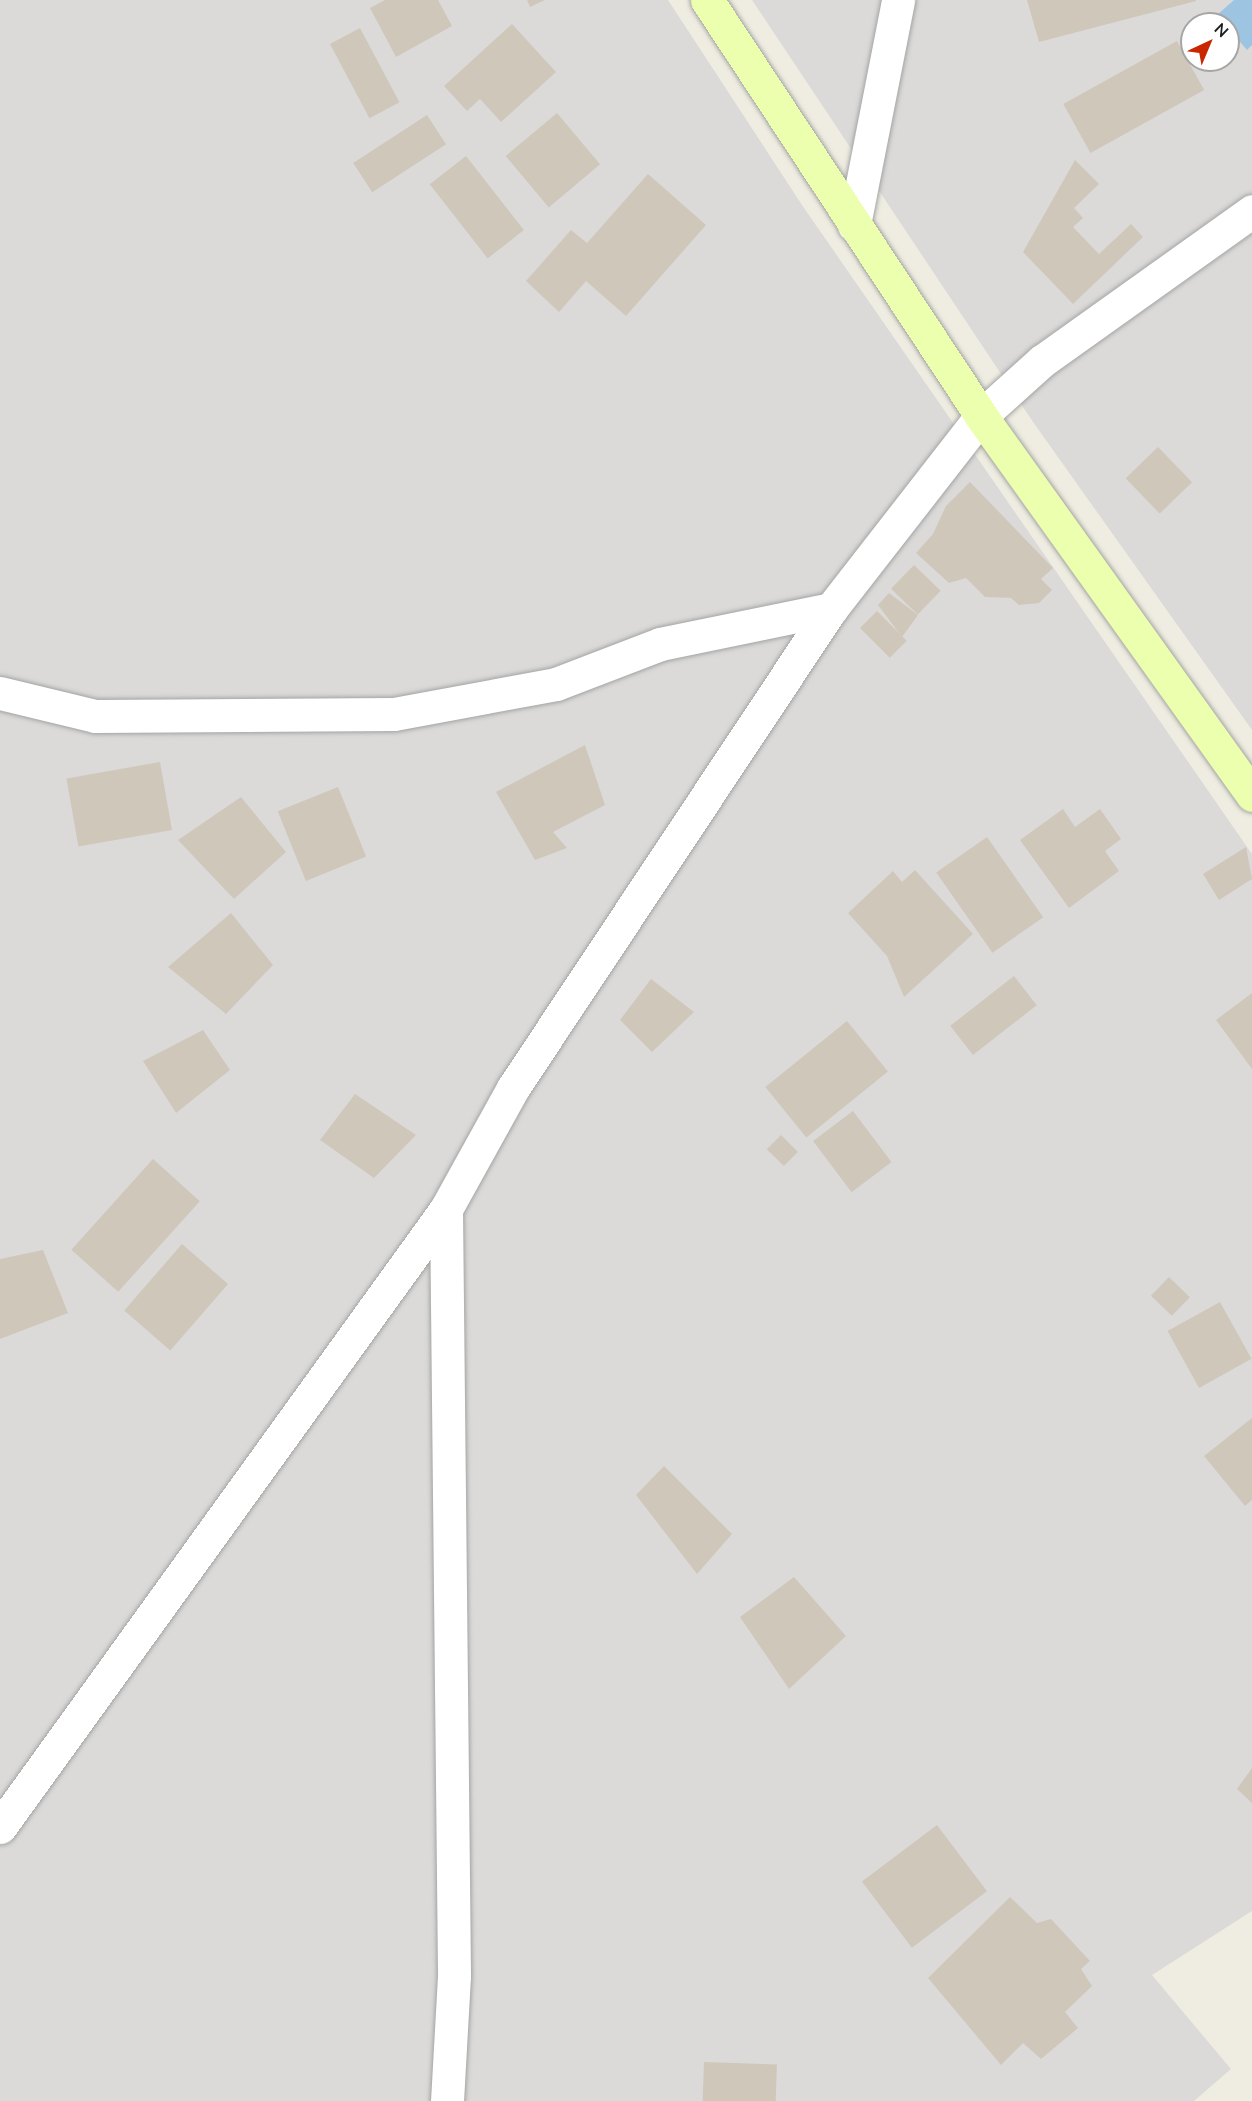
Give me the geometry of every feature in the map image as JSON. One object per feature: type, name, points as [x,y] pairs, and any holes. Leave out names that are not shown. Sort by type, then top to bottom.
[{"type":"main road","points":[[707,0],[981,416],[1252,795]]},
{"type":"street","points":[[854,225],[898,0]]},
{"type":"street","points":[[0,1827],[265,1453],[446,1209],[513,1088],[831,609],[981,416],[1042,361],[1252,211]]},
{"type":"street","points":[[0,693],[95,716],[393,714],[556,684],[660,644],[831,609]]},
{"type":"street","points":[[446,1209],[454,1953],[447,2101]]},
{"type":"shaded area","points":[[0,0],[668,0],[802,205],[1252,854],[1252,1911],[1152,1975],[1231,2069],[1194,2101],[0,2101]]},
{"type":"shaded area","points":[[752,0],[1252,0],[1252,730],[1033,422]]},
{"type":"water","points":[[1234,0],[1252,0],[1252,45],[1247,50],[1240,42],[1240,12],[1220,12]]},
{"type":"building","points":[[385,0],[438,0],[452,26],[396,57],[370,8]]},
{"type":"building","points":[[527,0],[545,0],[530,7]]},
{"type":"building","points":[[1027,0],[1196,0],[1196,1],[1039,42]]},
{"type":"building","points":[[512,24],[556,72],[501,122],[480,99],[467,111],[444,86]]},
{"type":"building","points":[[360,28],[399,102],[369,118],[330,44]]},
{"type":"building","points":[[1177,41],[1180,46],[1180,72],[1194,72],[1204,90],[1090,153],[1063,104]]},
{"type":"building","points":[[557,113],[600,164],[549,207],[506,156]]},
{"type":"building","points":[[427,115],[446,144],[372,192],[353,163]]},
{"type":"building","points":[[466,156],[524,230],[488,258],[430,184]]},
{"type":"building","points":[[1075,160],[1099,184],[1074,208],[1083,218],[1073,227],[1099,254],[1131,224],[1143,237],[1073,304],[1023,252]]},
{"type":"building","points":[[648,174],[706,225],[626,316],[586,281],[559,312],[526,281],[571,230],[587,243]]},
{"type":"building","points":[[1158,447],[1192,482],[1160,514],[1126,478]]},
{"type":"building","points":[[970,482],[1053,568],[1041,579],[1052,590],[1039,603],[1019,605],[1011,598],[985,597],[966,578],[949,583],[916,553],[933,534],[946,506]]},
{"type":"building","points":[[914,565],[941,591],[918,614],[891,589]]},
{"type":"building","points":[[889,593],[918,615],[902,637],[878,605]]},
{"type":"building","points":[[877,611],[907,641],[890,658],[860,628]]},
{"type":"building","points":[[585,745],[605,805],[553,832],[567,848],[535,860],[496,792]]},
{"type":"building","points":[[160,762],[172,830],[78,846],[66,778]]},
{"type":"building","points":[[338,787],[366,857],[306,881],[278,811]]},
{"type":"building","points":[[241,797],[286,852],[234,899],[178,840]]},
{"type":"building","points":[[1063,809],[1075,827],[1100,809],[1121,839],[1105,851],[1119,871],[1069,908],[1020,840]]},
{"type":"building","points":[[987,837],[1043,917],[992,953],[936,873]]},
{"type":"building","points":[[1246,847],[1252,879],[1219,900],[1203,874]]},
{"type":"building","points":[[915,870],[973,934],[904,997],[887,956],[848,913],[893,871],[902,882]]},
{"type":"building","points":[[231,913],[273,965],[226,1014],[168,967]]},
{"type":"building","points":[[1014,976],[1037,1005],[973,1055],[950,1026]]},
{"type":"building","points":[[651,979],[694,1012],[652,1052],[620,1020]]},
{"type":"building","points":[[1252,993],[1252,1069],[1216,1020]]},
{"type":"building","points":[[847,1021],[888,1072],[806,1138],[765,1087]]},
{"type":"building","points":[[203,1030],[230,1070],[176,1113],[143,1061]]},
{"type":"building","points":[[355,1094],[416,1135],[374,1178],[320,1140]]},
{"type":"building","points":[[853,1111],[892,1162],[852,1192],[813,1141]]},
{"type":"building","points":[[781,1135],[798,1152],[784,1166],[767,1149]]},
{"type":"building","points":[[153,1159],[200,1201],[118,1292],[71,1250]]},
{"type":"building","points":[[182,1244],[228,1284],[170,1350],[124,1310]]},
{"type":"building","points":[[43,1250],[68,1313],[0,1339],[0,1259]]},
{"type":"building","points":[[1169,1277],[1190,1297],[1172,1316],[1151,1296]]},
{"type":"building","points":[[1220,1302],[1252,1359],[1199,1388],[1168,1331]]},
{"type":"building","points":[[1252,1418],[1252,1500],[1245,1506],[1204,1456]]},
{"type":"building","points":[[664,1466],[732,1534],[697,1574],[636,1495]]},
{"type":"building","points":[[794,1577],[846,1636],[789,1689],[740,1617]]},
{"type":"building","points":[[1252,1768],[1252,1803],[1237,1789]]},
{"type":"building","points":[[937,1825],[987,1891],[912,1948],[862,1882]]},
{"type":"building","points":[[1010,1897],[1037,1923],[1051,1919],[1090,1961],[1081,1969],[1092,1986],[1065,2012],[1078,2028],[1041,2059],[1023,2043],[1001,2065],[928,1978]]},
{"type":"building","points":[[704,2062],[777,2065],[776,2101],[703,2101]]}]
